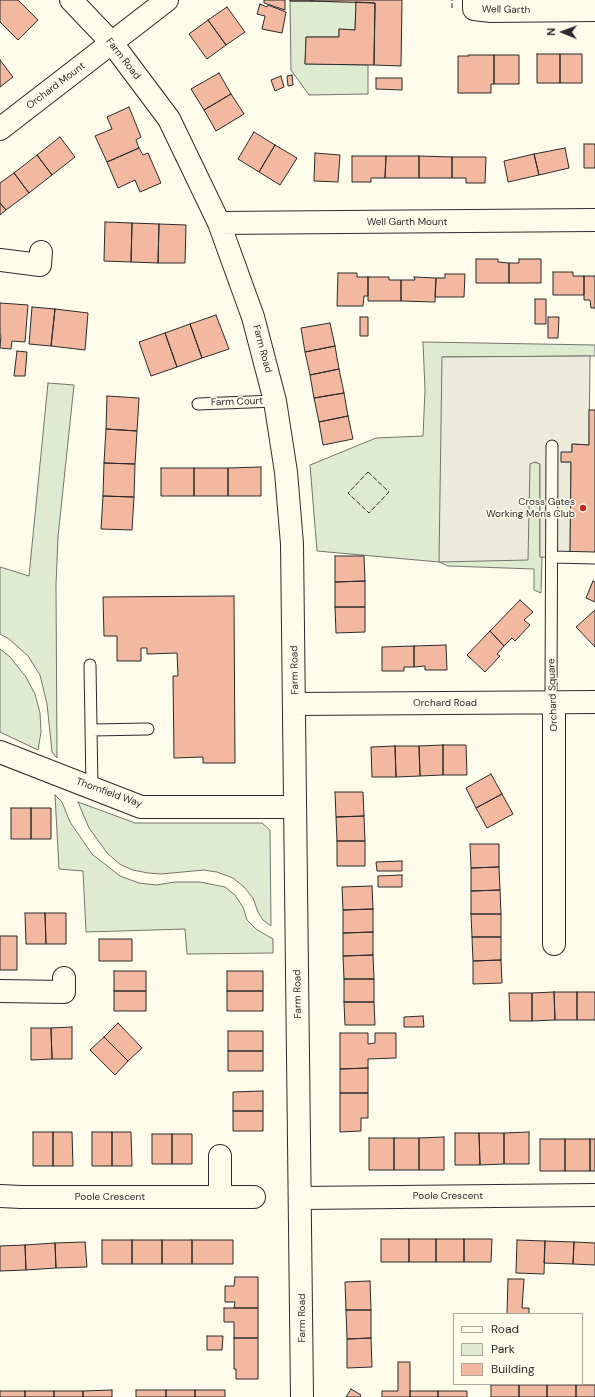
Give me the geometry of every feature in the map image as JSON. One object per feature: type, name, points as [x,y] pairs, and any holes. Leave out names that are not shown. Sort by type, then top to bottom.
[{"type":"street","name":"Farm Road","points":[[71,0],[112,44],[168,119],[219,223],[253,317],[275,401],[286,472],[292,544],[295,807],[298,901],[302,1397]]},
{"type":"street","name":"Orchard Mount","points":[[0,129],[167,0]]},
{"type":"street","name":"Well Garth","points":[[474,0],[474,9],[491,11],[595,10]]},
{"type":"street","name":"Well Garth Mount","points":[[219,223],[595,220]]},
{"type":"street","points":[[0,260],[40,265],[42,252]]},
{"type":"street","name":"Orchard Road","points":[[295,704],[595,702]]},
{"type":"street","name":"Orchard Square","points":[[554,703],[554,944]]},
{"type":"street","name":"Thornfield Way","points":[[0,752],[141,807],[295,807]]},
{"type":"street","points":[[0,991],[64,992],[64,978]]},
{"type":"street","points":[[220,1156],[220,1197]]},
{"type":"street","name":"Poole Crescent","points":[[301,1198],[595,1195]]},
{"type":"street","name":"Poole Crescent","points":[[0,1196],[254,1197]]},
{"type":"lane","name":"Farm Court","points":[[198,404],[275,401]]},
{"type":"lane","name":"Orchard Square","points":[[552,446],[551,696],[554,703]]},
{"type":"lane","points":[[552,557],[595,558]]},
{"type":"lane","points":[[90,665],[92,788]]},
{"type":"lane","points":[[91,730],[148,729]]},
{"type":"green space","points":[[290,1],[356,2],[355,30],[339,29],[339,37],[306,37],[305,64],[368,65],[368,94],[309,95],[291,70]]},
{"type":"green space","points":[[423,342],[595,345],[595,356],[442,357],[530,463],[535,462],[540,464],[540,557],[542,557],[541,593],[534,590],[534,569],[448,566],[439,562],[317,551],[310,465],[376,438],[423,436],[425,390]]},
{"type":"green space","points":[[48,383],[74,385],[58,537],[56,585],[57,758],[52,752],[47,704],[40,675],[28,656],[9,639],[0,634],[0,567],[29,576]]},
{"type":"green space","points":[[0,649],[10,657],[26,677],[35,694],[40,713],[41,732],[38,750],[0,732]]},
{"type":"green space","points":[[55,795],[62,802],[70,822],[92,854],[120,876],[139,883],[156,885],[175,882],[200,882],[225,887],[235,895],[243,907],[247,920],[256,929],[273,939],[273,953],[187,954],[185,929],[86,932],[83,871],[59,869]]},
{"type":"green space","points":[[78,802],[135,823],[262,823],[270,830],[271,926],[263,920],[258,912],[253,898],[244,887],[233,878],[217,872],[204,870],[161,874],[148,873],[133,870],[121,865],[108,854],[89,828]]},
{"type":"shaded area","points":[[590,356],[589,445],[572,444],[572,452],[561,462],[571,462],[570,558],[540,557],[540,464],[535,462],[530,464],[528,560],[439,562],[442,357]]},
{"type":"building","points":[[0,0],[18,0],[38,20],[18,40],[0,22]]},
{"type":"building","points":[[264,0],[285,0],[285,10],[264,3]]},
{"type":"building","points":[[312,0],[312,1],[290,1]]},
{"type":"building","points":[[312,0],[402,0],[401,66],[374,65],[375,3]]},
{"type":"building","points":[[356,2],[375,3],[374,65],[305,64],[306,37],[339,37],[339,29],[355,30]]},
{"type":"building","points":[[260,4],[267,7],[268,5],[286,12],[282,33],[262,29],[265,16],[257,14]]},
{"type":"building","points":[[227,7],[245,32],[226,45],[208,20]]},
{"type":"building","points":[[208,20],[226,45],[207,59],[189,34]]},
{"type":"building","points":[[537,54],[560,54],[560,83],[537,83]]},
{"type":"building","points":[[560,54],[582,54],[582,83],[560,83]]},
{"type":"building","points":[[494,55],[494,84],[491,84],[491,93],[458,93],[458,56]]},
{"type":"building","points":[[494,55],[519,55],[519,84],[494,84]]},
{"type":"building","points":[[0,60],[13,77],[0,87]]},
{"type":"building","points":[[219,73],[231,94],[204,110],[191,89]]},
{"type":"building","points":[[292,75],[293,85],[288,86],[287,76]]},
{"type":"building","points":[[281,76],[284,87],[275,91],[271,80]]},
{"type":"building","points":[[376,78],[402,78],[402,90],[376,89]]},
{"type":"building","points":[[231,94],[244,114],[216,131],[204,110]]},
{"type":"building","points":[[129,107],[141,137],[136,140],[139,148],[107,162],[95,136],[112,129],[107,117]]},
{"type":"building","points":[[254,132],[275,145],[259,172],[238,159]]},
{"type":"building","points":[[60,137],[75,157],[52,175],[37,155]]},
{"type":"building","points":[[584,144],[595,144],[595,168],[584,168]]},
{"type":"building","points":[[275,145],[297,158],[280,185],[259,172]]},
{"type":"building","points":[[139,148],[143,155],[148,153],[161,183],[140,192],[135,180],[118,188],[107,162]]},
{"type":"building","points":[[565,148],[569,168],[539,175],[534,154]]},
{"type":"building","points":[[315,153],[340,155],[338,182],[314,181]]},
{"type":"building","points":[[534,154],[539,175],[508,182],[504,161]]},
{"type":"building","points":[[37,155],[52,175],[29,193],[14,173]]},
{"type":"building","points":[[352,156],[386,156],[385,178],[371,178],[371,182],[352,182]]},
{"type":"building","points":[[386,156],[419,156],[419,178],[385,178]]},
{"type":"building","points":[[419,156],[452,157],[452,178],[419,178]]},
{"type":"building","points":[[452,157],[486,157],[485,183],[466,183],[466,178],[452,178]]},
{"type":"building","points":[[14,173],[29,193],[6,210],[0,203],[0,183]]},
{"type":"building","points":[[0,203],[6,210],[0,215]]},
{"type":"building","points":[[105,222],[132,223],[131,262],[104,261]]},
{"type":"building","points":[[132,223],[159,224],[158,263],[131,262]]},
{"type":"building","points":[[159,224],[186,225],[185,263],[158,263]]},
{"type":"building","points":[[476,259],[498,259],[498,262],[509,263],[509,283],[476,283]]},
{"type":"building","points":[[519,259],[541,259],[541,283],[509,283],[509,263],[519,263]]},
{"type":"building","points":[[553,272],[573,272],[573,276],[584,276],[584,295],[553,295]]},
{"type":"building","points":[[338,273],[357,273],[357,277],[368,277],[368,296],[364,296],[363,306],[337,306]]},
{"type":"building","points":[[445,274],[465,274],[464,297],[435,297],[436,278],[445,278]]},
{"type":"building","points":[[584,276],[595,276],[595,308],[591,308],[590,300],[584,300]]},
{"type":"building","points":[[368,277],[389,277],[389,280],[401,280],[401,301],[368,301]]},
{"type":"building","points":[[414,277],[436,278],[435,302],[401,301],[401,280],[415,280]]},
{"type":"building","points":[[535,299],[546,299],[546,324],[535,324]]},
{"type":"building","points":[[0,303],[28,305],[25,342],[12,341],[11,349],[0,348]]},
{"type":"building","points":[[32,307],[55,309],[51,346],[29,344]]},
{"type":"building","points":[[55,309],[88,313],[85,350],[51,346]]},
{"type":"building","points":[[216,315],[229,349],[202,358],[190,324]]},
{"type":"building","points":[[360,317],[368,317],[368,336],[360,336]]},
{"type":"building","points":[[548,317],[559,317],[558,338],[548,338]]},
{"type":"building","points":[[330,323],[335,346],[305,352],[301,328]]},
{"type":"building","points":[[190,324],[202,358],[177,367],[165,333]]},
{"type":"building","points":[[165,333],[177,367],[151,376],[139,342]]},
{"type":"building","points":[[335,346],[339,369],[310,375],[305,352]]},
{"type":"building","points":[[17,351],[27,352],[25,376],[14,376]]},
{"type":"building","points":[[339,369],[344,393],[314,398],[310,375]]},
{"type":"building","points":[[344,393],[348,416],[319,422],[314,398]]},
{"type":"building","points":[[107,396],[139,398],[137,431],[106,429]]},
{"type":"building","name":"Cross Gates Working Mens Club","points":[[589,410],[595,410],[595,554],[570,554],[571,462],[561,462],[561,452],[572,452],[572,444],[589,445]]},
{"type":"building","points":[[348,416],[353,439],[323,445],[319,422]]},
{"type":"building","points":[[106,429],[137,431],[135,464],[104,463]]},
{"type":"building","points":[[104,463],[135,464],[134,497],[103,496]]},
{"type":"building","points":[[261,467],[261,496],[228,496],[228,468]]},
{"type":"building","points":[[161,468],[194,468],[194,496],[161,496]]},
{"type":"building","points":[[194,468],[228,468],[228,496],[194,496]]},
{"type":"building","points":[[103,496],[134,497],[132,530],[101,529]]},
{"type":"building","points":[[335,556],[364,556],[365,581],[335,582]]},
{"type":"building","points":[[365,581],[365,607],[335,607],[335,582]]},
{"type":"building","points":[[593,581],[595,582],[595,602],[586,598]]},
{"type":"building","points":[[234,596],[235,763],[203,763],[203,757],[174,758],[173,676],[178,676],[177,653],[147,654],[147,648],[141,648],[141,661],[117,661],[117,636],[104,636],[103,597]]},
{"type":"building","points":[[520,600],[533,612],[524,620],[530,625],[515,641],[512,638],[504,646],[490,631]]},
{"type":"building","points":[[335,607],[365,607],[365,632],[336,633]]},
{"type":"building","points":[[595,610],[595,647],[576,627]]},
{"type":"building","points":[[490,631],[504,646],[497,654],[500,656],[485,672],[467,655]]},
{"type":"building","points":[[446,645],[447,670],[425,670],[425,666],[414,667],[414,646]]},
{"type":"building","points":[[414,646],[414,667],[404,667],[404,671],[382,671],[382,647]]},
{"type":"building","points":[[443,745],[443,775],[420,776],[419,746]]},
{"type":"building","points":[[443,745],[466,745],[467,775],[443,775]]},
{"type":"building","points":[[395,746],[396,777],[372,777],[371,747]]},
{"type":"building","points":[[395,746],[419,746],[420,776],[396,777]]},
{"type":"building","points":[[491,774],[502,794],[476,808],[466,788]]},
{"type":"building","points":[[335,792],[363,792],[364,816],[336,817]]},
{"type":"building","points":[[502,794],[513,814],[487,828],[476,808]]},
{"type":"building","points":[[11,808],[31,808],[31,839],[11,839]]},
{"type":"building","points":[[31,808],[51,808],[51,839],[31,839]]},
{"type":"building","points":[[364,816],[365,841],[337,841],[336,817]]},
{"type":"building","points":[[337,841],[365,841],[365,866],[337,866]]},
{"type":"building","points":[[470,844],[499,844],[499,867],[471,868]]},
{"type":"building","points":[[402,861],[402,871],[377,871],[376,862]]},
{"type":"building","points":[[499,867],[500,890],[471,891],[471,868]]},
{"type":"building","points":[[402,875],[402,887],[378,887],[378,876]]},
{"type":"building","points":[[372,886],[373,909],[343,910],[342,887]]},
{"type":"building","points":[[500,890],[501,914],[471,914],[471,891]]},
{"type":"building","points":[[373,909],[373,932],[343,933],[343,910]]},
{"type":"building","points":[[25,913],[45,913],[46,944],[26,944]]},
{"type":"building","points":[[45,913],[66,913],[66,944],[46,944]]},
{"type":"building","points":[[471,914],[501,914],[501,937],[472,937]]},
{"type":"building","points":[[373,932],[373,955],[343,956],[343,933]]},
{"type":"building","points":[[0,936],[17,936],[17,970],[0,970]]},
{"type":"building","points":[[472,937],[501,937],[501,960],[473,961]]},
{"type":"building","points":[[99,939],[132,939],[132,961],[99,961]]},
{"type":"building","points":[[373,955],[374,979],[344,979],[343,956]]},
{"type":"building","points":[[501,960],[502,983],[473,984],[473,961]]},
{"type":"building","points":[[114,971],[146,971],[146,991],[114,991]]},
{"type":"building","points":[[227,971],[263,971],[263,991],[227,991]]},
{"type":"building","points":[[344,979],[374,979],[374,1002],[344,1002]]},
{"type":"building","points":[[114,991],[146,991],[146,1011],[114,1011]]},
{"type":"building","points":[[227,991],[263,991],[263,1011],[227,1011]]},
{"type":"building","points":[[554,992],[577,992],[577,1020],[555,1020]]},
{"type":"building","points":[[554,992],[555,1020],[532,1021],[532,993]]},
{"type":"building","points":[[577,992],[595,992],[595,1020],[577,1020]]},
{"type":"building","points":[[509,993],[532,993],[532,1021],[510,1021]]},
{"type":"building","points":[[344,1002],[374,1002],[375,1025],[345,1025]]},
{"type":"building","points":[[423,1016],[424,1027],[404,1027],[404,1017]]},
{"type":"building","points":[[118,1023],[142,1048],[128,1061],[104,1037]]},
{"type":"building","points":[[72,1027],[72,1059],[52,1059],[51,1028]]},
{"type":"building","points":[[31,1028],[51,1028],[52,1059],[31,1060]]},
{"type":"building","points":[[228,1031],[263,1031],[263,1051],[228,1051]]},
{"type":"building","points":[[340,1033],[368,1033],[368,1044],[375,1043],[375,1033],[396,1033],[396,1058],[368,1059],[368,1068],[340,1069]]},
{"type":"building","points":[[104,1037],[128,1061],[115,1075],[90,1050]]},
{"type":"building","points":[[228,1051],[263,1051],[263,1071],[228,1071]]},
{"type":"building","points":[[368,1068],[368,1093],[340,1093],[340,1069]]},
{"type":"building","points":[[263,1091],[263,1111],[233,1111],[233,1092]]},
{"type":"building","points":[[340,1093],[368,1093],[368,1118],[361,1118],[361,1131],[340,1132]]},
{"type":"building","points":[[233,1111],[263,1111],[263,1131],[233,1131]]},
{"type":"building","points":[[33,1132],[53,1132],[53,1166],[33,1166]]},
{"type":"building","points":[[53,1132],[72,1132],[73,1166],[53,1166]]},
{"type":"building","points":[[92,1132],[112,1132],[112,1166],[92,1166]]},
{"type":"building","points":[[112,1132],[131,1132],[132,1166],[112,1166]]},
{"type":"building","points":[[529,1132],[529,1164],[504,1164],[504,1133]]},
{"type":"building","points":[[455,1133],[479,1133],[480,1165],[455,1165]]},
{"type":"building","points":[[479,1133],[504,1133],[504,1164],[480,1165]]},
{"type":"building","points":[[152,1134],[172,1134],[172,1164],[152,1164]]},
{"type":"building","points":[[172,1134],[192,1134],[192,1164],[172,1164]]},
{"type":"building","points":[[444,1137],[444,1170],[419,1170],[419,1138]]},
{"type":"building","points":[[369,1138],[394,1138],[394,1170],[369,1170]]},
{"type":"building","points":[[394,1138],[419,1138],[419,1170],[394,1170]]},
{"type":"building","points":[[540,1139],[565,1139],[565,1171],[540,1171]]},
{"type":"building","points":[[565,1139],[590,1139],[590,1171],[565,1171]]},
{"type":"building","points":[[590,1139],[595,1139],[595,1171],[590,1171]]},
{"type":"building","points":[[381,1239],[409,1239],[409,1262],[381,1262]]},
{"type":"building","points":[[409,1239],[436,1239],[436,1262],[409,1262]]},
{"type":"building","points":[[436,1239],[464,1239],[464,1262],[436,1262]]},
{"type":"building","points":[[464,1239],[492,1239],[491,1262],[464,1262]]},
{"type":"building","points":[[102,1240],[132,1240],[132,1264],[102,1264]]},
{"type":"building","points":[[132,1240],[162,1240],[162,1264],[132,1264]]},
{"type":"building","points":[[162,1240],[192,1240],[192,1264],[162,1264]]},
{"type":"building","points":[[192,1240],[233,1240],[233,1264],[192,1264]]},
{"type":"building","points":[[517,1240],[545,1241],[544,1274],[516,1273]]},
{"type":"building","points":[[545,1241],[574,1242],[573,1264],[544,1263]]},
{"type":"building","points":[[85,1242],[87,1267],[56,1268],[55,1243]]},
{"type":"building","points":[[574,1242],[595,1243],[595,1265],[573,1264]]},
{"type":"building","points":[[55,1243],[56,1268],[26,1270],[25,1245]]},
{"type":"building","points":[[25,1245],[26,1270],[0,1271],[0,1246]]},
{"type":"building","points":[[235,1277],[258,1277],[258,1308],[234,1308],[235,1302],[225,1302],[225,1286],[234,1286]]},
{"type":"building","points":[[508,1279],[524,1279],[522,1308],[529,1308],[529,1313],[507,1313]]},
{"type":"building","points":[[370,1281],[371,1310],[346,1310],[345,1282]]},
{"type":"building","points":[[224,1308],[258,1308],[258,1338],[234,1338],[234,1322],[224,1322]]},
{"type":"building","points":[[346,1310],[371,1310],[371,1338],[347,1339]]},
{"type":"building","points":[[207,1336],[223,1336],[222,1350],[207,1350]]},
{"type":"building","points":[[234,1338],[258,1338],[258,1379],[236,1379],[236,1369],[234,1369]]},
{"type":"building","points":[[371,1338],[372,1367],[347,1368],[347,1339]]},
{"type":"building","points":[[398,1362],[410,1362],[410,1397],[382,1397],[382,1391],[398,1391]]},
{"type":"building","points":[[491,1385],[519,1385],[519,1397],[491,1397]]},
{"type":"building","points":[[519,1385],[547,1385],[547,1397],[519,1397]]},
{"type":"building","points":[[547,1385],[576,1385],[576,1397],[547,1397]]},
{"type":"building","points":[[576,1385],[595,1385],[595,1397],[576,1397]]},
{"type":"building","points":[[351,1389],[361,1395],[360,1397],[346,1397]]},
{"type":"building","points":[[112,1390],[112,1397],[83,1397],[83,1391]]},
{"type":"building","points":[[136,1390],[166,1390],[166,1397],[136,1397]]},
{"type":"building","points":[[166,1390],[195,1390],[195,1397],[166,1397]]},
{"type":"building","points":[[195,1390],[225,1390],[225,1397],[195,1397]]},
{"type":"building","points":[[0,1391],[25,1391],[25,1397],[0,1397]]},
{"type":"building","points":[[25,1391],[54,1391],[54,1397],[25,1397]]},
{"type":"building","points":[[54,1391],[83,1391],[83,1397],[54,1397]]},
{"type":"building","points":[[410,1391],[438,1391],[438,1397],[410,1397]]},
{"type":"building","points":[[438,1391],[467,1391],[467,1397],[438,1397]]},
{"type":"fence","points":[[452,0],[452,8]]},
{"type":"fence","points":[[368,472],[389,492],[369,513],[348,493],[368,472]]},
{"type":"place","name":"Cross Gates Working Mens Club","points":[[583,508]]}]
